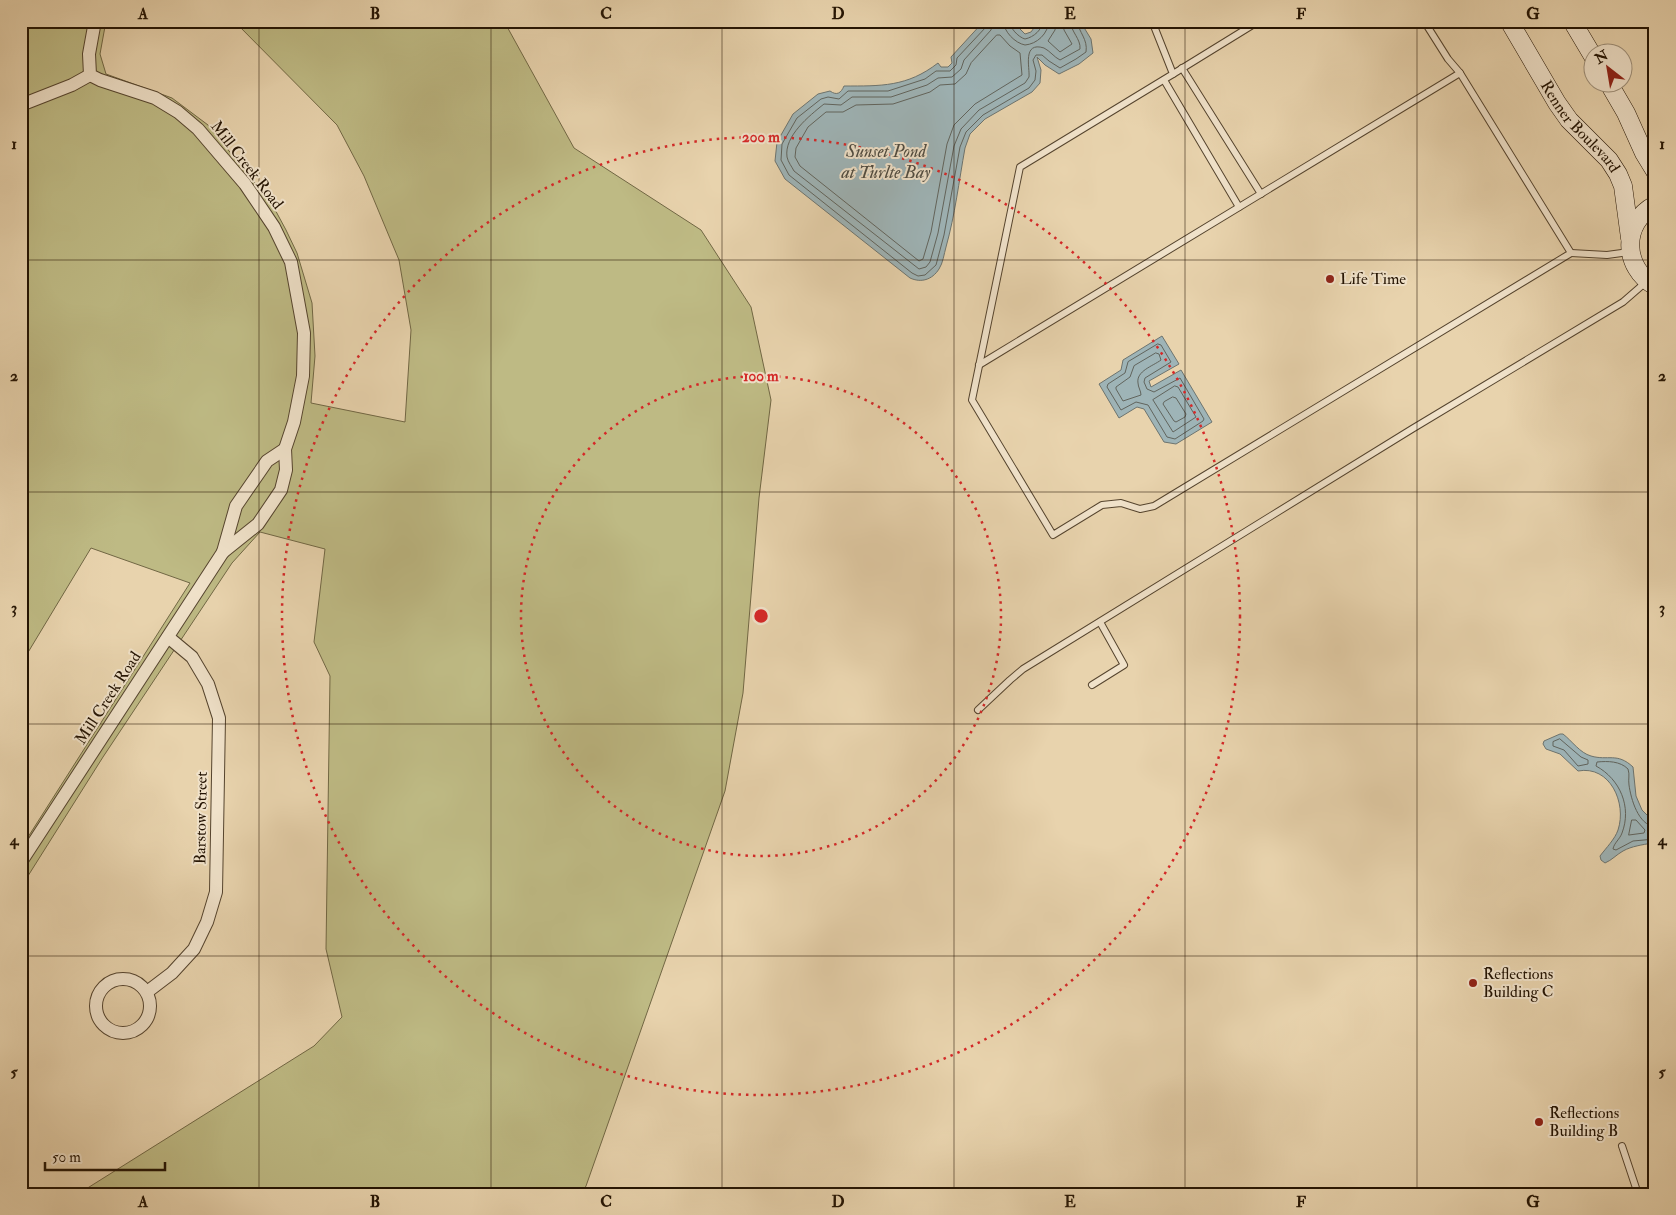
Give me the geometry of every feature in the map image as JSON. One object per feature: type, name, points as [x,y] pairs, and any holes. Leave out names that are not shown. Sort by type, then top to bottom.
[{"type":"main road","name":"Renner Boulevard","points":[[1509,21],[1569,120],[1609,160],[1618,174],[1623,186],[1633,264],[1638,273],[1651,284]]},
{"type":"main road","points":[[1572,21],[1584,42]]},
{"type":"main road","name":"Renner Boulevard","points":[[1614,92],[1655,171]]},
{"type":"main road","points":[[1630,245],[1634,228],[1640,216],[1655,205]]},
{"type":"street","points":[[21,105],[72,85],[90,75],[89,54],[95,21]]},
{"type":"street","name":"Mill Creek Road","points":[[90,75],[155,98],[178,112],[198,129],[245,184],[274,227],[291,262],[304,333],[303,376],[294,422],[285,449],[286,470],[281,490],[258,524],[223,552]]},
{"type":"street","name":"Mill Creek Road","points":[[21,862],[223,552],[236,506],[267,461],[285,449]]},
{"type":"street","name":"Barstow Street","points":[[147,992],[172,973],[194,949],[207,922],[216,892],[219,718],[208,684],[192,657],[168,636]]},
{"type":"street","points":[[115,980],[133,980],[147,992],[150,1001],[150,1011],[147,1020],[133,1032],[115,1032],[102,1022],[98,1015],[96,1007],[97,998],[106,985],[115,980]]},
{"type":"lane","points":[[1152,21],[1173,74]]},
{"type":"lane","points":[[1259,21],[1020,167],[972,400],[1053,535],[1102,505],[1121,504],[1140,510],[1154,506],[1571,253],[1607,255],[1630,245]]},
{"type":"lane","points":[[1424,21],[1448,59],[1460,72],[1571,253]]},
{"type":"lane","points":[[1182,68],[1261,194]]},
{"type":"lane","points":[[980,365],[1460,72]]},
{"type":"lane","points":[[1164,80],[1239,207]]},
{"type":"lane","points":[[978,710],[1023,669],[1651,284]]},
{"type":"lane","points":[[1092,685],[1124,665],[1100,622]]},
{"type":"lane","points":[[1622,1146],[1638,1194]]},
{"type":"shaded area","points":[[21,21],[106,21],[100,54],[106,74],[172,98],[208,125],[272,204],[297,253],[312,303],[315,356],[311,403],[405,422],[411,330],[399,260],[364,176],[337,125],[234,21],[501,21],[505,23],[574,148],[701,230],[751,307],[771,400],[759,498],[743,693],[725,791],[586,1186],[581,1194],[78,1194],[314,1046],[342,1017],[326,949],[330,676],[314,642],[325,549],[260,532],[232,563],[103,757],[21,887],[21,848],[190,583],[91,548],[21,664]]},
{"type":"water","name":"Sunset Pond at Turlte Bay","points":[[984,21],[1012,21],[1025,34],[1031,32],[1039,21],[1080,21],[1091,39],[1093,53],[1079,64],[1059,74],[1037,57],[1041,70],[1040,83],[1032,92],[985,119],[970,134],[965,148],[952,223],[942,264],[930,278],[914,280],[785,179],[775,161],[777,142],[793,114],[818,94],[830,91],[838,93],[844,86],[893,84],[915,77],[938,63],[941,67],[948,67],[952,63],[951,57]]},
{"type":"water","points":[[1162,336],[1179,364],[1149,381],[1151,387],[1181,370],[1212,422],[1176,444],[1164,442],[1144,409],[1137,407],[1119,418],[1099,384],[1121,370],[1123,360]]},
{"type":"water","points":[[1563,734],[1580,750],[1591,756],[1617,758],[1633,767],[1636,796],[1642,810],[1655,823],[1655,844],[1630,848],[1605,863],[1601,860],[1600,856],[1613,840],[1618,830],[1620,809],[1618,798],[1607,780],[1599,774],[1589,771],[1578,771],[1560,754],[1546,749],[1543,744],[1544,741]]},
{"type":"place","name":"Life Time","points":[[1330,279]]},
{"type":"place","name":"Reflections Building C","points":[[1473,983]]},
{"type":"place","name":"Reflections Building B","points":[[1539,1122]]}]
